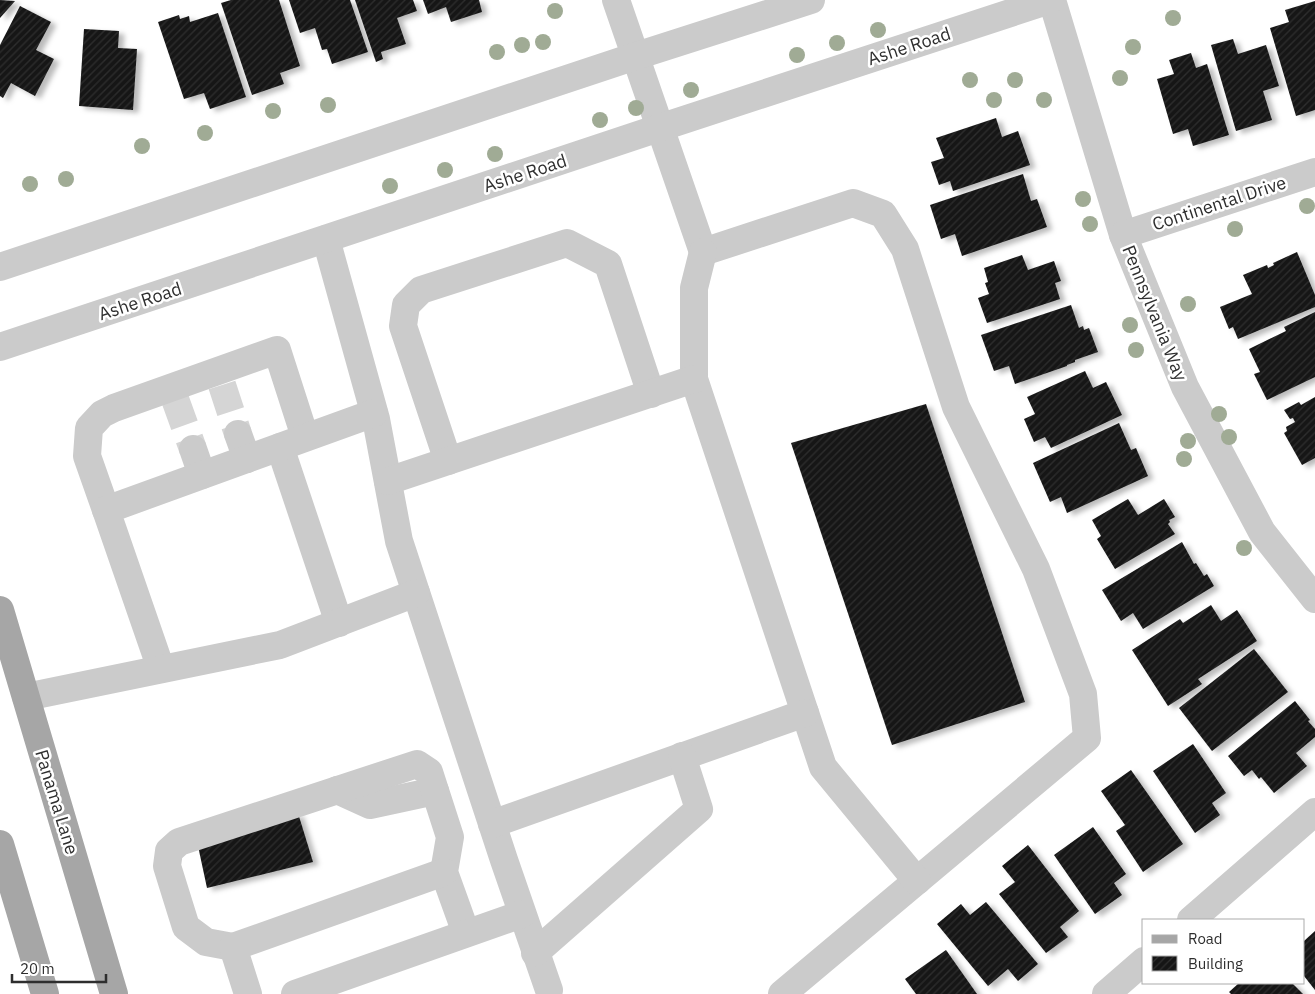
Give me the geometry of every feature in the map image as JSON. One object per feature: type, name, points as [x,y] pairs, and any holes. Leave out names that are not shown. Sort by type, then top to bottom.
[{"type":"main road","name":"Panama Lane","points":[[0,610],[114,994]]},
{"type":"main road","points":[[0,844],[45,994]]},
{"type":"street","points":[[616,0],[703,252],[694,288],[694,379],[823,767],[917,881]]},
{"type":"street","points":[[0,267],[636,56],[812,0]]},
{"type":"street","name":"Ashe Road","points":[[0,347],[1051,0]]},
{"type":"street","name":"Pennsylvania Way","points":[[1051,0],[1122,235],[1185,387],[1262,532],[1315,599]]},
{"type":"street","name":"Continental Drive","points":[[1122,235],[1315,172]]},
{"type":"street","points":[[703,252],[853,203],[883,214],[905,249],[956,407],[1036,569],[1083,694],[1088,738],[782,994]]},
{"type":"street","points":[[326,239],[374,413],[399,541],[536,954],[545,993]]},
{"type":"street","points":[[448,461],[403,326],[406,305],[421,290],[567,243],[608,264],[651,394]]},
{"type":"street","points":[[161,669],[87,456],[89,428],[102,414],[114,408],[173,393],[220,378],[277,350],[293,442],[339,622]]},
{"type":"street","points":[[388,482],[694,379]]},
{"type":"street","points":[[106,510],[202,475],[242,446],[293,442],[374,413]]},
{"type":"street","points":[[193,449],[202,475]]},
{"type":"street","points":[[26,697],[280,645],[416,593]]},
{"type":"street","points":[[492,824],[805,713]]},
{"type":"street","points":[[536,954],[699,809],[682,756]]},
{"type":"street","points":[[444,872],[232,947],[206,942],[186,927],[167,866],[169,851],[179,842],[418,764],[429,772],[450,837],[444,872],[466,933]]},
{"type":"street","points":[[1192,919],[1315,812]]},
{"type":"street","points":[[294,994],[522,914]]},
{"type":"street","points":[[232,947],[248,994]]},
{"type":"street","points":[[1106,994],[1142,963]]},
{"type":"building","points":[[0,0],[15,1],[0,18]]},
{"type":"building","points":[[231,0],[279,0],[300,66],[280,73],[284,84],[252,95],[221,3]]},
{"type":"building","points":[[289,0],[350,0],[368,52],[332,64],[327,49],[322,50],[315,28],[300,33]]},
{"type":"building","points":[[355,0],[413,0],[417,11],[397,18],[406,44],[381,52],[383,59],[376,62]]},
{"type":"building","points":[[423,0],[479,0],[482,12],[451,22],[446,7],[428,14]]},
{"type":"building","points":[[1315,1],[1315,110],[1296,116],[1270,28],[1289,22],[1285,10]]},
{"type":"building","points":[[20,6],[51,22],[36,50],[54,59],[35,96],[11,83],[3,98],[0,96],[0,45]]},
{"type":"building","points":[[218,13],[246,97],[210,109],[204,93],[184,99],[158,22],[179,15],[180,19],[189,16],[190,22]]},
{"type":"building","points":[[84,29],[119,31],[118,48],[137,49],[133,110],[79,106]]},
{"type":"building","points":[[1233,39],[1238,54],[1266,45],[1279,86],[1263,91],[1272,120],[1236,131],[1211,45]]},
{"type":"building","points":[[1191,53],[1196,68],[1207,64],[1229,135],[1193,146],[1188,129],[1173,134],[1157,79],[1174,74],[1169,60]]},
{"type":"building","points":[[996,118],[1002,137],[1018,131],[1030,165],[953,191],[950,181],[939,185],[931,162],[944,158],[936,138]]},
{"type":"building","points":[[1023,174],[1031,201],[1037,199],[1047,227],[962,256],[955,234],[941,239],[930,205]]},
{"type":"building","points":[[1297,252],[1315,295],[1315,307],[1238,339],[1233,327],[1229,329],[1220,307],[1252,294],[1243,275],[1267,265],[1268,268],[1274,265],[1273,263]]},
{"type":"building","points":[[1022,255],[1028,270],[1054,261],[1061,281],[1055,283],[1060,299],[987,323],[978,298],[989,294],[985,283],[988,282],[984,268]]},
{"type":"building","points":[[1071,305],[1079,328],[1083,326],[1084,330],[1089,328],[1098,352],[1075,360],[1075,362],[1067,366],[1015,384],[1009,366],[994,371],[981,335]]},
{"type":"building","points":[[1315,312],[1315,377],[1267,400],[1254,374],[1260,372],[1249,349],[1286,331],[1284,327]]},
{"type":"building","points":[[1085,371],[1093,388],[1106,382],[1122,415],[1051,448],[1045,437],[1034,442],[1024,419],[1035,414],[1027,397]]},
{"type":"building","points":[[1315,397],[1315,458],[1302,465],[1284,433],[1287,431],[1286,427],[1295,422],[1293,418],[1290,419],[1284,410],[1299,402],[1301,405]]},
{"type":"building","points":[[926,404],[1025,702],[892,745],[791,443]]},
{"type":"building","points":[[1119,423],[1131,450],[1136,448],[1148,476],[1067,513],[1061,497],[1050,502],[1033,463]]},
{"type":"building","points":[[1128,499],[1138,515],[1164,499],[1175,517],[1169,520],[1168,524],[1175,534],[1115,569],[1097,539],[1101,536],[1092,520]]},
{"type":"building","points":[[1182,542],[1194,564],[1196,563],[1204,576],[1207,574],[1214,586],[1143,629],[1133,613],[1121,621],[1102,590]]},
{"type":"building","points":[[1211,605],[1221,621],[1237,610],[1257,641],[1198,679],[1202,684],[1168,706],[1132,650],[1180,619],[1183,623]]},
{"type":"building","points":[[1254,649],[1288,692],[1212,751],[1179,708]]},
{"type":"building","points":[[1295,701],[1315,729],[1315,737],[1296,753],[1307,766],[1274,793],[1261,777],[1259,779],[1252,770],[1244,776],[1228,756]]},
{"type":"building","points":[[1193,744],[1226,793],[1212,803],[1220,815],[1195,833],[1153,771]]},
{"type":"building","points":[[1131,770],[1183,844],[1143,872],[1116,831],[1125,825],[1101,791]]},
{"type":"building","points":[[298,813],[313,862],[207,888],[198,846]]},
{"type":"building","points":[[1093,827],[1126,874],[1114,883],[1122,895],[1095,914],[1054,855]]},
{"type":"building","points":[[1028,845],[1079,911],[1060,927],[1068,937],[1046,953],[999,894],[1015,882],[1002,866]]},
{"type":"building","points":[[986,902],[1038,964],[1018,981],[1008,969],[988,986],[937,924],[961,904],[970,915]]},
{"type":"building","points":[[1315,931],[1315,990],[1305,977],[1305,940]]},
{"type":"building","points":[[946,950],[977,994],[916,994],[905,979]]},
{"type":"building","points":[[1238,984],[1293,984],[1303,994],[1231,994],[1229,992]]},
{"type":"tunnel","points":[[222,385],[238,434]]},
{"type":"tunnel","points":[[175,399],[193,449]]}]
